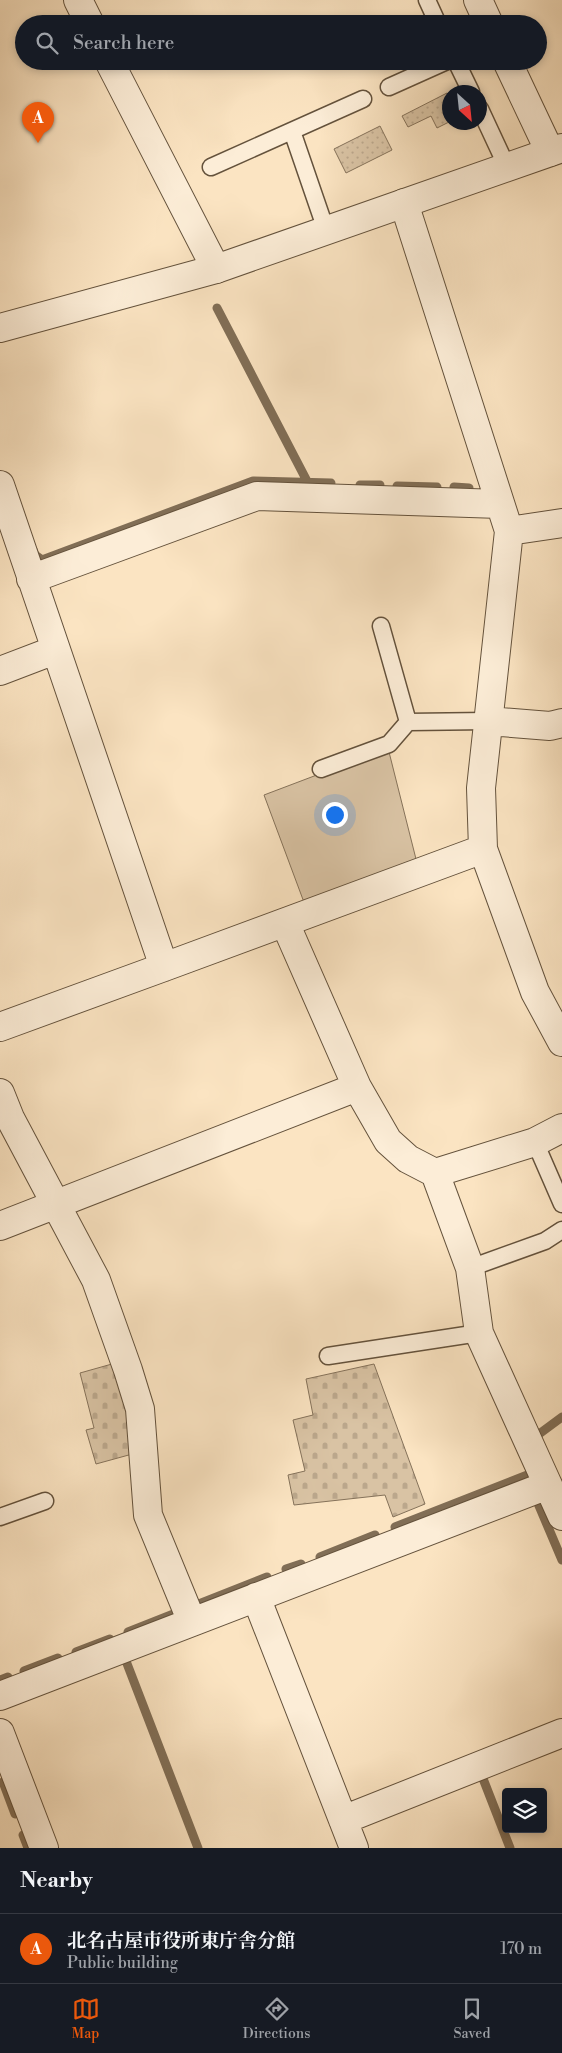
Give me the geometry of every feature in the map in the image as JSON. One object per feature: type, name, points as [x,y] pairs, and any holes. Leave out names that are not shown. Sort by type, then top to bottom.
[{"type":"street","points":[[78,0],[86,15]]},
{"type":"street","points":[[478,0],[485,15]]},
{"type":"street","points":[[114,70],[216,269]]},
{"type":"street","points":[[0,328],[216,269],[556,150],[512,70]]},
{"type":"street","points":[[404,203],[509,531],[481,788],[483,849],[535,992],[553,1004],[562,1042]]},
{"type":"street","points":[[0,485],[164,967]]},
{"type":"street","points":[[31,579],[257,496],[500,504]]},
{"type":"street","points":[[509,531],[562,523]]},
{"type":"street","points":[[0,671],[55,650]]},
{"type":"street","points":[[488,722],[550,726],[562,723]]},
{"type":"street","points":[[0,1027],[483,849]]},
{"type":"street","points":[[285,922],[357,1087],[388,1141],[408,1159],[435,1173],[470,1268],[479,1333],[553,1485],[562,1516]]},
{"type":"street","points":[[0,1226],[357,1087]]},
{"type":"street","points":[[0,1093],[10,1118],[96,1280],[140,1409],[148,1515],[189,1613]]},
{"type":"street","points":[[435,1173],[535,1142],[562,1128]]},
{"type":"street","points":[[0,1696],[189,1613],[256,1597],[553,1485]]},
{"type":"street","points":[[256,1597],[354,1848]]},
{"type":"street","points":[[0,1733],[44,1848]]},
{"type":"street","points":[[343,1820],[562,1733]]},
{"type":"lane","points":[[427,0],[434,15]]},
{"type":"lane","points":[[389,87],[427,70]]},
{"type":"lane","points":[[460,70],[468,85]]},
{"type":"lane","points":[[211,167],[363,99]]},
{"type":"lane","points":[[487,125],[507,167]]},
{"type":"lane","points":[[292,131],[326,230]]},
{"type":"lane","points":[[381,626],[408,722]]},
{"type":"lane","points":[[321,769],[389,744],[408,722],[488,722]]},
{"type":"lane","points":[[535,1142],[562,1204]]},
{"type":"lane","points":[[470,1268],[545,1241],[562,1230]]},
{"type":"lane","points":[[328,1356],[479,1333]]},
{"type":"lane","points":[[0,1516],[45,1502]]},
{"type":"green space","points":[[442,96],[442,126],[437,128],[431,116],[408,127],[402,116]]},
{"type":"green space","points":[[380,126],[392,150],[346,173],[334,149]]},
{"type":"green space","points":[[388,748],[417,863],[305,905],[264,795]]},
{"type":"green space","points":[[119,1362],[136,1453],[96,1464],[86,1430],[94,1428],[80,1373]]},
{"type":"green space","points":[[374,1364],[425,1504],[393,1517],[385,1495],[294,1505],[288,1475],[305,1471],[293,1420],[313,1415],[306,1379]]},
{"type":"waterway","points":[[217,308],[308,483]]},
{"type":"waterway","points":[[33,550],[35,555],[42,560],[253,481],[331,483]]},
{"type":"waterway","points":[[360,485],[380,485]]},
{"type":"waterway","points":[[397,486],[437,487]]},
{"type":"waterway","points":[[454,487],[469,488]]},
{"type":"waterway","points":[[539,1434],[562,1417]]},
{"type":"waterway","points":[[395,1527],[530,1474]]},
{"type":"waterway","points":[[537,1501],[562,1560]]},
{"type":"waterway","points":[[320,1557],[375,1535]]},
{"type":"waterway","points":[[286,1569],[301,1564]]},
{"type":"waterway","points":[[128,1632],[267,1577]]},
{"type":"waterway","points":[[76,1652],[110,1639]]},
{"type":"waterway","points":[[24,1671],[58,1658]]},
{"type":"waterway","points":[[126,1661],[198,1848]]},
{"type":"waterway","points":[[0,1680],[8,1677]]},
{"type":"waterway","points":[[485,1775],[482,1776],[510,1848]]},
{"type":"waterway","points":[[3,1782],[15,1814]]},
{"type":"waterway","points":[[23,1835],[28,1848]]},
{"type":"place","name":"北名古屋市役所東庁舎分館","points":[[38,143]]}]
